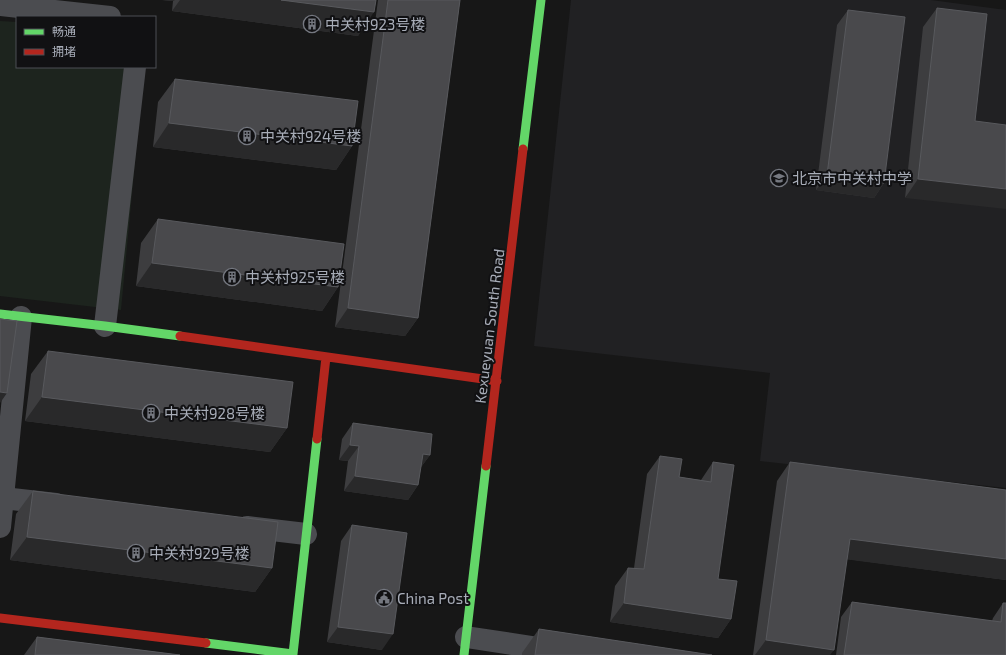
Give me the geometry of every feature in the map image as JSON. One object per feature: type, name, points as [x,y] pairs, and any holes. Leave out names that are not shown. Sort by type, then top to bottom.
[{"type":"street","name":"Kexueyuan South Road","points":[[465,646],[541,0]]},
{"type":"street","points":[[0,5],[101,16]]},
{"type":"street","points":[[105,326],[135,68]]},
{"type":"street","points":[[0,526],[11,316],[105,326],[497,380]]},
{"type":"street","points":[[0,618],[293,654],[326,357]]},
{"type":"street","points":[[1,498],[73,506]]},
{"type":"street","points":[[228,524],[306,534]]},
{"type":"street","points":[[465,646],[584,655]]},
{"type":"shaded area","name":"北京市中关村中学","points":[[571,0],[931,0],[1006,10],[1006,488],[760,461],[770,373],[534,346]]},
{"type":"shaded area","points":[[0,21],[16,22],[16,68],[144,68],[121,310],[0,296]]},
{"type":"building","points":[[281,0],[376,0],[374,12]]},
{"type":"building","points":[[388,0],[460,0],[418,318],[348,308]]},
{"type":"building","points":[[937,8],[987,14],[975,121],[1006,125],[1006,189],[918,179]]},
{"type":"building","points":[[848,10],[905,17],[884,183],[827,175]]},
{"type":"building","points":[[175,79],[358,101],[352,146],[169,123]]},
{"type":"building","points":[[158,219],[344,244],[338,287],[152,263]]},
{"type":"building","points":[[0,319],[17,321],[7,393],[0,392]]},
{"type":"building","points":[[48,351],[293,382],[287,428],[42,397]]},
{"type":"building","points":[[353,423],[432,434],[430,455],[423,454],[418,485],[355,476],[359,446],[350,445]]},
{"type":"building","points":[[660,456],[682,459],[679,477],[711,482],[713,462],[734,465],[718,579],[737,581],[731,619],[624,603],[628,568],[644,569]]},
{"type":"building","points":[[790,462],[1006,490],[1006,559],[850,539],[834,650],[766,640]]},
{"type":"building","points":[[33,491],[278,522],[272,568],[27,537]]},
{"type":"building","points":[[352,525],[407,533],[393,634],[338,627]]},
{"type":"building","points":[[852,602],[1001,622],[1003,603],[1006,603],[1006,655],[844,655]]},
{"type":"building","points":[[539,629],[712,655],[535,655]]},
{"type":"building","points":[[37,637],[180,655],[35,655]]},
{"type":"traffic: fast","points":[[523,149],[541,0]]},
{"type":"traffic: fast","points":[[0,314],[180,336]]},
{"type":"traffic: fast","points":[[206,643],[293,654],[317,439]]},
{"type":"traffic: fast","points":[[464,655],[486,466]]},
{"type":"traffic: jam","points":[[486,466],[523,149]]},
{"type":"traffic: jam","points":[[180,336],[497,381]]},
{"type":"traffic: jam","points":[[317,439],[326,357]]},
{"type":"traffic: jam","points":[[0,618],[206,643]]},
{"type":"place","name":"中关村923号楼","points":[[312,24]]},
{"type":"place","name":"中关村924号楼","points":[[247,136]]},
{"type":"place","name":"北京市中关村中学","points":[[779,178]]},
{"type":"place","name":"中关村925号楼","points":[[232,277]]},
{"type":"place","name":"中关村928号楼","points":[[151,413]]},
{"type":"place","name":"中关村929号楼","points":[[136,553]]},
{"type":"place","name":"China Post","points":[[384,598]]}]
